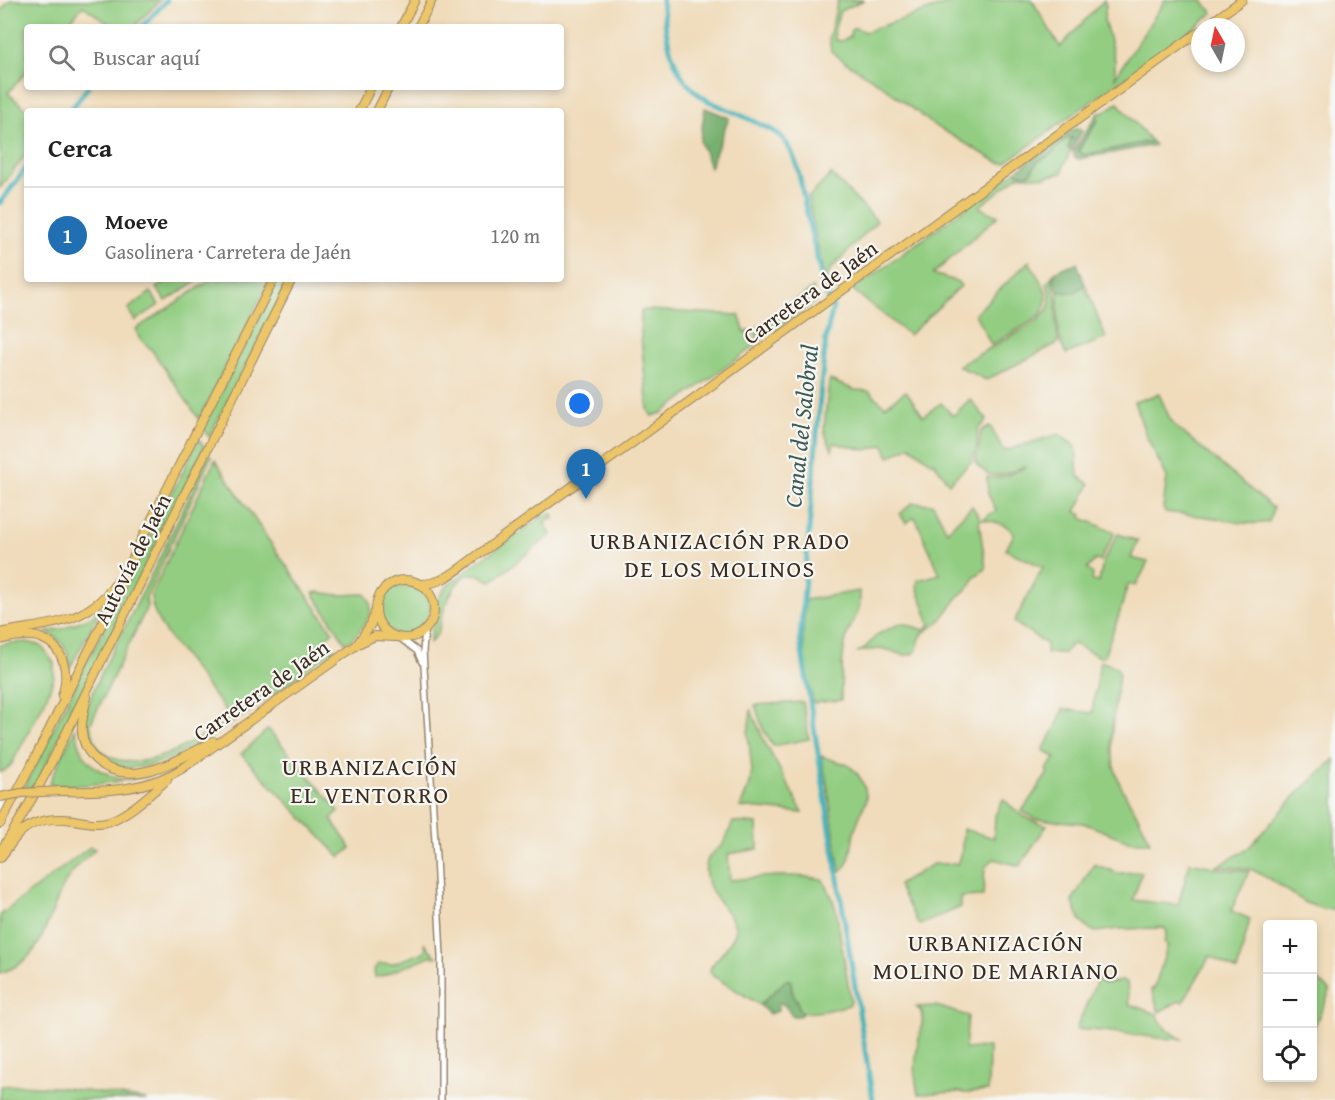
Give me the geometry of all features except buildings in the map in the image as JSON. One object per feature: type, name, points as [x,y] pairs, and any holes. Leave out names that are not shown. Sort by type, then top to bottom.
[{"type":"highway","points":[[403,24],[415,0]]},
{"type":"highway","points":[[420,24],[432,0]]},
{"type":"highway","points":[[1217,18],[1242,0]]},
{"type":"highway","name":"Carretera de Jaén","points":[[419,584],[441,581],[1191,37]]},
{"type":"highway","points":[[360,108],[370,90]]},
{"type":"highway","points":[[378,108],[388,90]]},
{"type":"highway","name":"Autovía de Jaén","points":[[0,824],[272,282]]},
{"type":"highway","name":"Autovía de Jaén","points":[[0,852],[43,780],[290,282]]},
{"type":"highway","points":[[0,633],[67,620],[96,605],[121,577],[140,542]]},
{"type":"highway","points":[[434,608],[429,593],[419,584],[407,580],[400,580],[383,590],[379,595],[376,608],[378,621],[388,633],[411,638],[419,635],[433,616],[434,608],[434,596],[441,581]]},
{"type":"highway","name":"Carretera de Jaén","points":[[358,644],[371,624],[376,608]]},
{"type":"highway","points":[[0,640],[20,636],[37,637],[51,645],[61,656],[66,681],[48,732]]},
{"type":"highway","name":"Carretera de Jaén","points":[[186,766],[358,644],[375,636],[398,637]]},
{"type":"highway","points":[[90,682],[81,729],[85,745],[101,764],[120,772],[137,773],[157,768],[243,725]]},
{"type":"highway","points":[[0,797],[22,793],[90,792],[134,787],[162,779],[186,766]]},
{"type":"highway","points":[[0,858],[17,835],[33,824],[50,819],[93,823],[110,821],[131,809],[186,766]]},
{"type":"street","points":[[426,628],[424,667],[441,956],[441,1100]]},
{"type":"street","points":[[398,637],[417,651],[424,667]]},
{"type":"green space","points":[[10,0],[160,0],[137,24],[109,24],[83,6],[68,24],[24,24],[24,74],[8,93],[25,108],[24,157],[0,188],[0,12]]},
{"type":"green space","points":[[838,0],[864,0],[840,11],[835,40],[841,41],[850,37],[851,30],[855,28],[865,32],[958,0],[1032,0],[1060,47],[1104,0],[1106,5],[1104,19],[1115,60],[1115,78],[1165,0],[1202,0],[1213,13],[1207,18],[1191,18],[1191,30],[1005,163],[1000,163],[932,124],[880,84],[831,51],[829,38]]},
{"type":"green space","points":[[1118,103],[1151,141],[1084,155],[1078,151],[1098,120],[1099,112],[1101,114]]},
{"type":"green space","points":[[705,108],[729,118],[710,167],[700,141]]},
{"type":"green space","points":[[1097,115],[1098,120],[1078,150],[1080,153],[1084,155],[1151,141],[1155,145],[1075,158],[1073,151]]},
{"type":"green space","points":[[1079,128],[1082,131],[1071,150],[1067,148],[1073,138],[1068,137],[1053,153],[1036,163],[1031,173],[1024,175],[1016,171],[1072,130]]},
{"type":"green space","points":[[1068,137],[1073,139],[1067,148],[1071,150],[1062,173],[1045,177],[1018,176],[979,207],[998,216],[933,274],[958,282],[961,286],[909,335],[853,290],[1016,171],[1019,174],[1033,170],[1036,163],[1053,153]]},
{"type":"green space","points":[[831,174],[877,221],[829,271],[828,276],[837,289],[830,294],[825,282],[808,198]]},
{"type":"green space","points":[[1029,261],[1045,289],[1047,298],[1042,313],[1033,321],[991,345],[975,314]]},
{"type":"green space","points":[[1077,263],[1084,282],[1083,287],[1075,293],[1058,292],[1054,282],[1055,272]]},
{"type":"green space","points":[[1054,273],[1052,280],[1056,298],[1058,343],[986,380],[958,366],[1040,319],[1049,306],[1050,296],[1047,284]]},
{"type":"green space","points":[[165,282],[195,282],[166,301],[156,288]]},
{"type":"green space","points":[[207,282],[268,282],[199,419],[151,349],[139,338],[136,329]]},
{"type":"green space","points":[[277,282],[287,282],[209,437],[203,428]]},
{"type":"green space","points":[[1084,282],[1106,338],[1066,354],[1060,341],[1058,292],[1072,293],[1083,286]]},
{"type":"green space","points":[[813,288],[815,302],[759,341],[754,330]]},
{"type":"green space","points":[[151,292],[159,305],[135,321],[128,309]]},
{"type":"green space","points":[[641,311],[739,315],[745,333],[749,330],[755,346],[662,413],[652,416],[648,410],[641,337]]},
{"type":"green space","points":[[830,380],[855,390],[869,391],[885,406],[906,391],[923,416],[941,403],[953,416],[970,399],[987,420],[978,429],[974,456],[970,463],[949,483],[933,461],[931,462],[910,446],[889,457],[884,445],[866,450],[834,443],[832,450],[824,428]]},
{"type":"green space","points":[[1159,394],[1175,426],[1273,508],[1269,522],[1245,523],[1165,512],[1163,508],[1167,477],[1147,438],[1134,402]]},
{"type":"green space","points":[[990,426],[1004,451],[1059,434],[1076,447],[1078,476],[1090,484],[1076,512],[1082,515],[1082,518],[1114,534],[1100,561],[1095,560],[1087,569],[1093,574],[1092,581],[1099,582],[1103,562],[1118,534],[1138,541],[1131,558],[1148,562],[1136,586],[1128,584],[1104,656],[1100,657],[1074,644],[1064,653],[1046,653],[1046,644],[1014,622],[1043,567],[1006,550],[1014,534],[1004,525],[983,519],[996,510],[988,494],[987,477],[1002,477],[1026,467],[998,475],[992,475],[981,469],[975,462],[981,432]]},
{"type":"green space","points":[[199,439],[204,447],[35,787],[24,788]]},
{"type":"green space","points":[[209,454],[211,457],[146,598],[147,607],[90,725],[99,749],[113,758],[128,762],[143,761],[175,751],[232,717],[168,637],[156,617],[151,595],[215,460],[333,632],[324,638],[335,649],[252,709],[183,752],[164,761],[145,766],[133,768],[115,765],[99,757],[89,743],[85,727],[87,710],[103,669]]},
{"type":"green space","points":[[912,503],[933,504],[947,531],[972,506],[981,520],[979,522],[986,569],[975,576],[971,585],[938,623],[923,633],[916,652],[903,655],[882,649],[857,652],[863,650],[878,634],[899,624],[924,630],[930,625],[917,586],[918,580],[940,574],[915,517],[906,523],[900,514]]},
{"type":"green space","points":[[553,514],[554,518],[544,522],[551,535],[493,580],[472,574],[459,581],[445,607],[439,632],[430,643],[430,636],[438,613],[438,600],[447,586],[544,515]]},
{"type":"green space","points":[[400,585],[410,585],[423,592],[430,605],[430,615],[423,628],[410,635],[400,635],[391,631],[384,624],[380,615],[380,605],[384,596],[391,589]]},
{"type":"green space","points":[[859,591],[860,605],[845,646],[841,700],[813,703],[805,663],[803,637],[805,600]]},
{"type":"green space","points":[[313,593],[338,595],[365,594],[369,601],[371,607],[366,621],[346,644]]},
{"type":"green space","points":[[103,605],[70,668],[64,646],[57,638],[46,632],[62,629],[91,617]]},
{"type":"green space","points":[[27,642],[41,646],[54,663],[54,677],[45,701],[11,765],[0,772],[0,645]]},
{"type":"green space","points":[[1100,661],[1117,667],[1119,673],[1112,729],[1115,771],[1150,842],[1131,842],[1083,823],[1035,819],[1022,811],[1048,773],[1046,770],[1056,758],[1043,750],[1063,709],[1092,713]]},
{"type":"green space","points":[[803,702],[809,739],[773,746],[763,729],[755,705]]},
{"type":"green space","points":[[751,710],[766,745],[803,813],[740,807],[750,784],[752,770],[748,734]]},
{"type":"green space","points":[[75,728],[83,754],[96,768],[121,779],[150,775],[100,784],[49,784]]},
{"type":"green space","points":[[268,729],[339,811],[331,819],[351,848],[340,857],[241,754]]},
{"type":"green space","points":[[821,756],[848,765],[853,769],[863,784],[866,796],[849,859],[840,872],[827,784]]},
{"type":"green space","points":[[1335,759],[1335,909],[1323,909],[1306,903],[1251,869],[1217,866],[1245,851],[1296,795]]},
{"type":"green space","points":[[1003,799],[1023,816],[1047,825],[1020,866],[994,859],[985,867],[983,896],[960,897],[961,907],[918,924],[898,885],[933,864],[957,864],[962,850],[963,829],[994,838],[995,816]]},
{"type":"green space","points":[[733,822],[757,824],[758,849],[728,854],[730,880],[776,876],[822,879],[836,910],[851,1002],[849,1005],[803,1013],[799,1010],[798,1002],[792,992],[791,980],[787,980],[760,1005],[713,976],[710,971],[711,967],[731,941],[735,925],[708,883],[707,861],[723,844]]},
{"type":"green space","points":[[90,847],[95,849],[67,880],[35,949],[15,967],[0,973],[0,915]]},
{"type":"green space","points":[[1190,862],[1222,869],[1249,871],[1231,911],[1250,919],[1237,971],[1210,956],[1183,1002],[1179,1001],[1159,1012],[1151,989],[1154,989],[1168,945],[1164,943],[1167,931],[1164,928],[1096,932],[1087,928],[1081,921],[1072,901],[1094,864],[1118,873],[1142,872],[1133,900],[1178,905]]},
{"type":"green space","points":[[424,943],[437,957],[430,956],[375,977],[374,970],[378,964],[392,964],[424,952],[426,948]]},
{"type":"green space","points":[[1098,978],[1104,984],[1127,982],[1129,1004],[1157,1014],[1167,1029],[1182,1039],[1076,1029]]},
{"type":"green space","points":[[786,980],[791,980],[792,992],[798,1002],[799,1010],[803,1013],[799,1016],[792,1016],[783,1004],[778,1003],[778,1011],[769,1014],[760,1005]]},
{"type":"green space","points":[[1317,980],[1330,991],[1317,1021]]},
{"type":"green space","points":[[936,1006],[968,1016],[965,1049],[989,1047],[988,1091],[918,1094],[916,1061],[922,1012],[916,1007]]},
{"type":"green space","points":[[1,1086],[66,1088],[147,1100],[0,1100]]},
{"type":"waterway","points":[[145,24],[167,0]]},
{"type":"waterway","name":"Canal del Salobral","points":[[662,0],[672,56],[685,81],[707,100],[777,133],[789,147],[799,173],[824,290],[833,307],[826,338],[821,385],[800,639],[873,1100]]},
{"type":"waterway","points":[[72,108],[86,90]]},
{"type":"waterway","points":[[0,203],[24,171]]},
{"type":"place","name":"Moeve","points":[[586,499]]},
{"type":"district","name":"URBANIZACIÓN PRADO DE LOS MOLINOS","points":[[720,554]]},
{"type":"district","name":"URBANIZACIÓN EL VENTORRO","points":[[370,780]]},
{"type":"district","name":"URBANIZACIÓN MOLINO DE MARIANO","points":[[996,956]]}]
